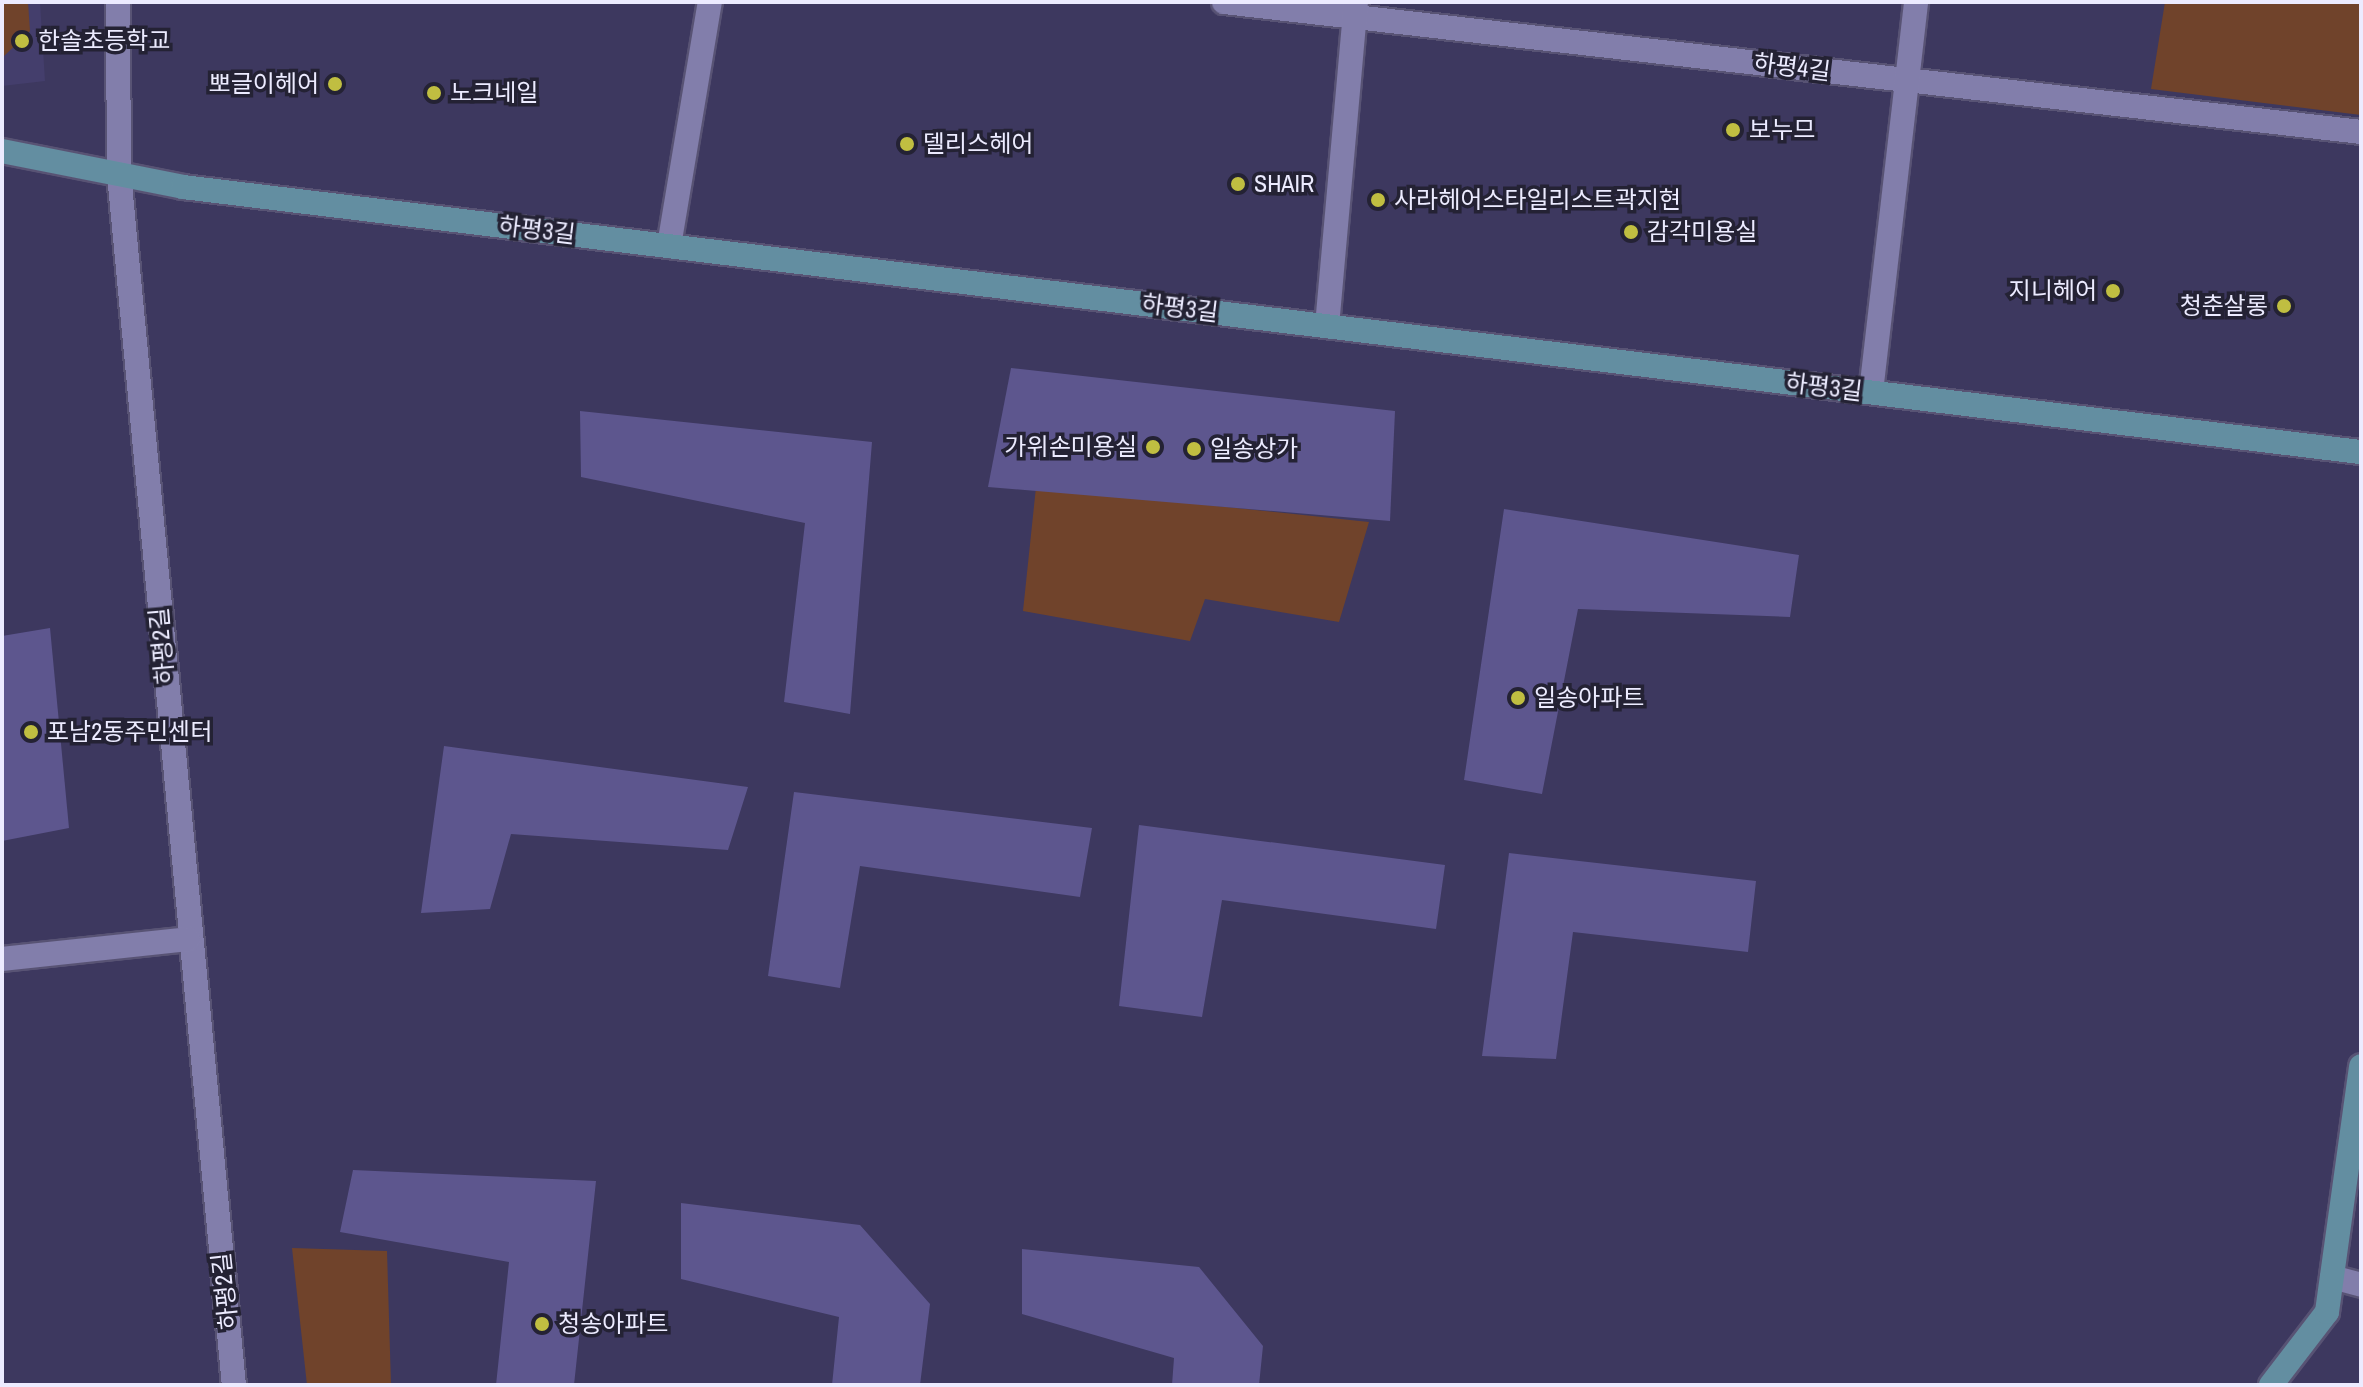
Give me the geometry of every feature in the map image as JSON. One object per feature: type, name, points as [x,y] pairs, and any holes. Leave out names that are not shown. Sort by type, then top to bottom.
[{"type":"street","name":"하평2길","points":[[118,2],[119,174],[188,939],[234,1385]]},
{"type":"street","points":[[669,246],[710,2]]},
{"type":"street","name":"하평4길","points":[[1224,2],[1356,9],[1902,79],[2361,132]]},
{"type":"street","points":[[1871,392],[1902,79],[1916,2]]},
{"type":"street","points":[[1327,326],[1356,9]]},
{"type":"street","name":"하평3길","points":[[2,151],[119,174],[669,246],[2361,452]]},
{"type":"street","points":[[2,959],[188,939]]},
{"type":"street","points":[[2281,1381],[2327,1312],[2361,1066]]},
{"type":"street","points":[[2332,1277],[2361,1285]]},
{"type":"shaded area","name":"한솔초등학교","points":[[2,2],[40,2],[45,81],[2,86]]},
{"type":"shaded area","points":[[2,2],[28,2],[30,31],[2,58]]},
{"type":"shaded area","points":[[2165,2],[2361,2],[2361,115],[2151,89]]},
{"type":"shaded area","points":[[1036,487],[1369,522],[1339,622],[1205,599],[1190,641],[1023,611]]},
{"type":"shaded area","points":[[292,1248],[387,1251],[391,1385],[307,1385]]},
{"type":"building","name":"일송상가","points":[[1011,368],[1395,411],[1390,521],[988,487]]},
{"type":"building","points":[[580,411],[872,442],[850,714],[784,702],[805,523],[581,477]]},
{"type":"building","name":"일송아파트","points":[[1504,509],[1799,555],[1790,617],[1578,609],[1542,794],[1464,780]]},
{"type":"building","name":"포남2동주민센터","points":[[50,628],[69,828],[2,841],[2,636]]},
{"type":"building","points":[[444,746],[748,787],[728,850],[511,834],[490,909],[421,913]]},
{"type":"building","points":[[794,792],[1092,828],[1080,897],[860,866],[840,988],[768,976]]},
{"type":"building","points":[[1139,825],[1445,865],[1436,929],[1222,900],[1202,1017],[1119,1006]]},
{"type":"building","points":[[1509,853],[1756,881],[1748,952],[1573,932],[1556,1059],[1482,1056]]},
{"type":"building","name":"청송아파트","points":[[353,1170],[596,1181],[574,1385],[496,1385],[509,1262],[340,1232]]},
{"type":"building","name":"청송아파트","points":[[681,1203],[860,1225],[930,1304],[920,1385],[832,1385],[839,1317],[681,1279]]},
{"type":"building","points":[[1022,1249],[1199,1267],[1263,1346],[1259,1385],[1172,1385],[1174,1358],[1022,1314]]},
{"type":"place","name":"한솔초등학교","points":[[22,41]]},
{"type":"place","name":"뽀글이헤어","points":[[335,84]]},
{"type":"place","name":"노크네일","points":[[434,93]]},
{"type":"place","name":"보누므","points":[[1733,130]]},
{"type":"place","name":"델리스헤어","points":[[907,144]]},
{"type":"place","name":"SHAIR","points":[[1238,184]]},
{"type":"place","name":"사라헤어스타일리스트곽지현","points":[[1378,200]]},
{"type":"place","name":"감각미용실","points":[[1631,232]]},
{"type":"place","name":"지니헤어","points":[[2113,291]]},
{"type":"place","name":"청춘살롱","points":[[2284,306]]},
{"type":"place","name":"가위손미용실","points":[[1153,447]]},
{"type":"place","name":"일송상가","points":[[1194,449]]},
{"type":"place","name":"일송아파트","points":[[1518,698]]},
{"type":"place","name":"포남2동주민센터","points":[[31,732]]},
{"type":"place","name":"청송아파트","points":[[542,1324]]}]
